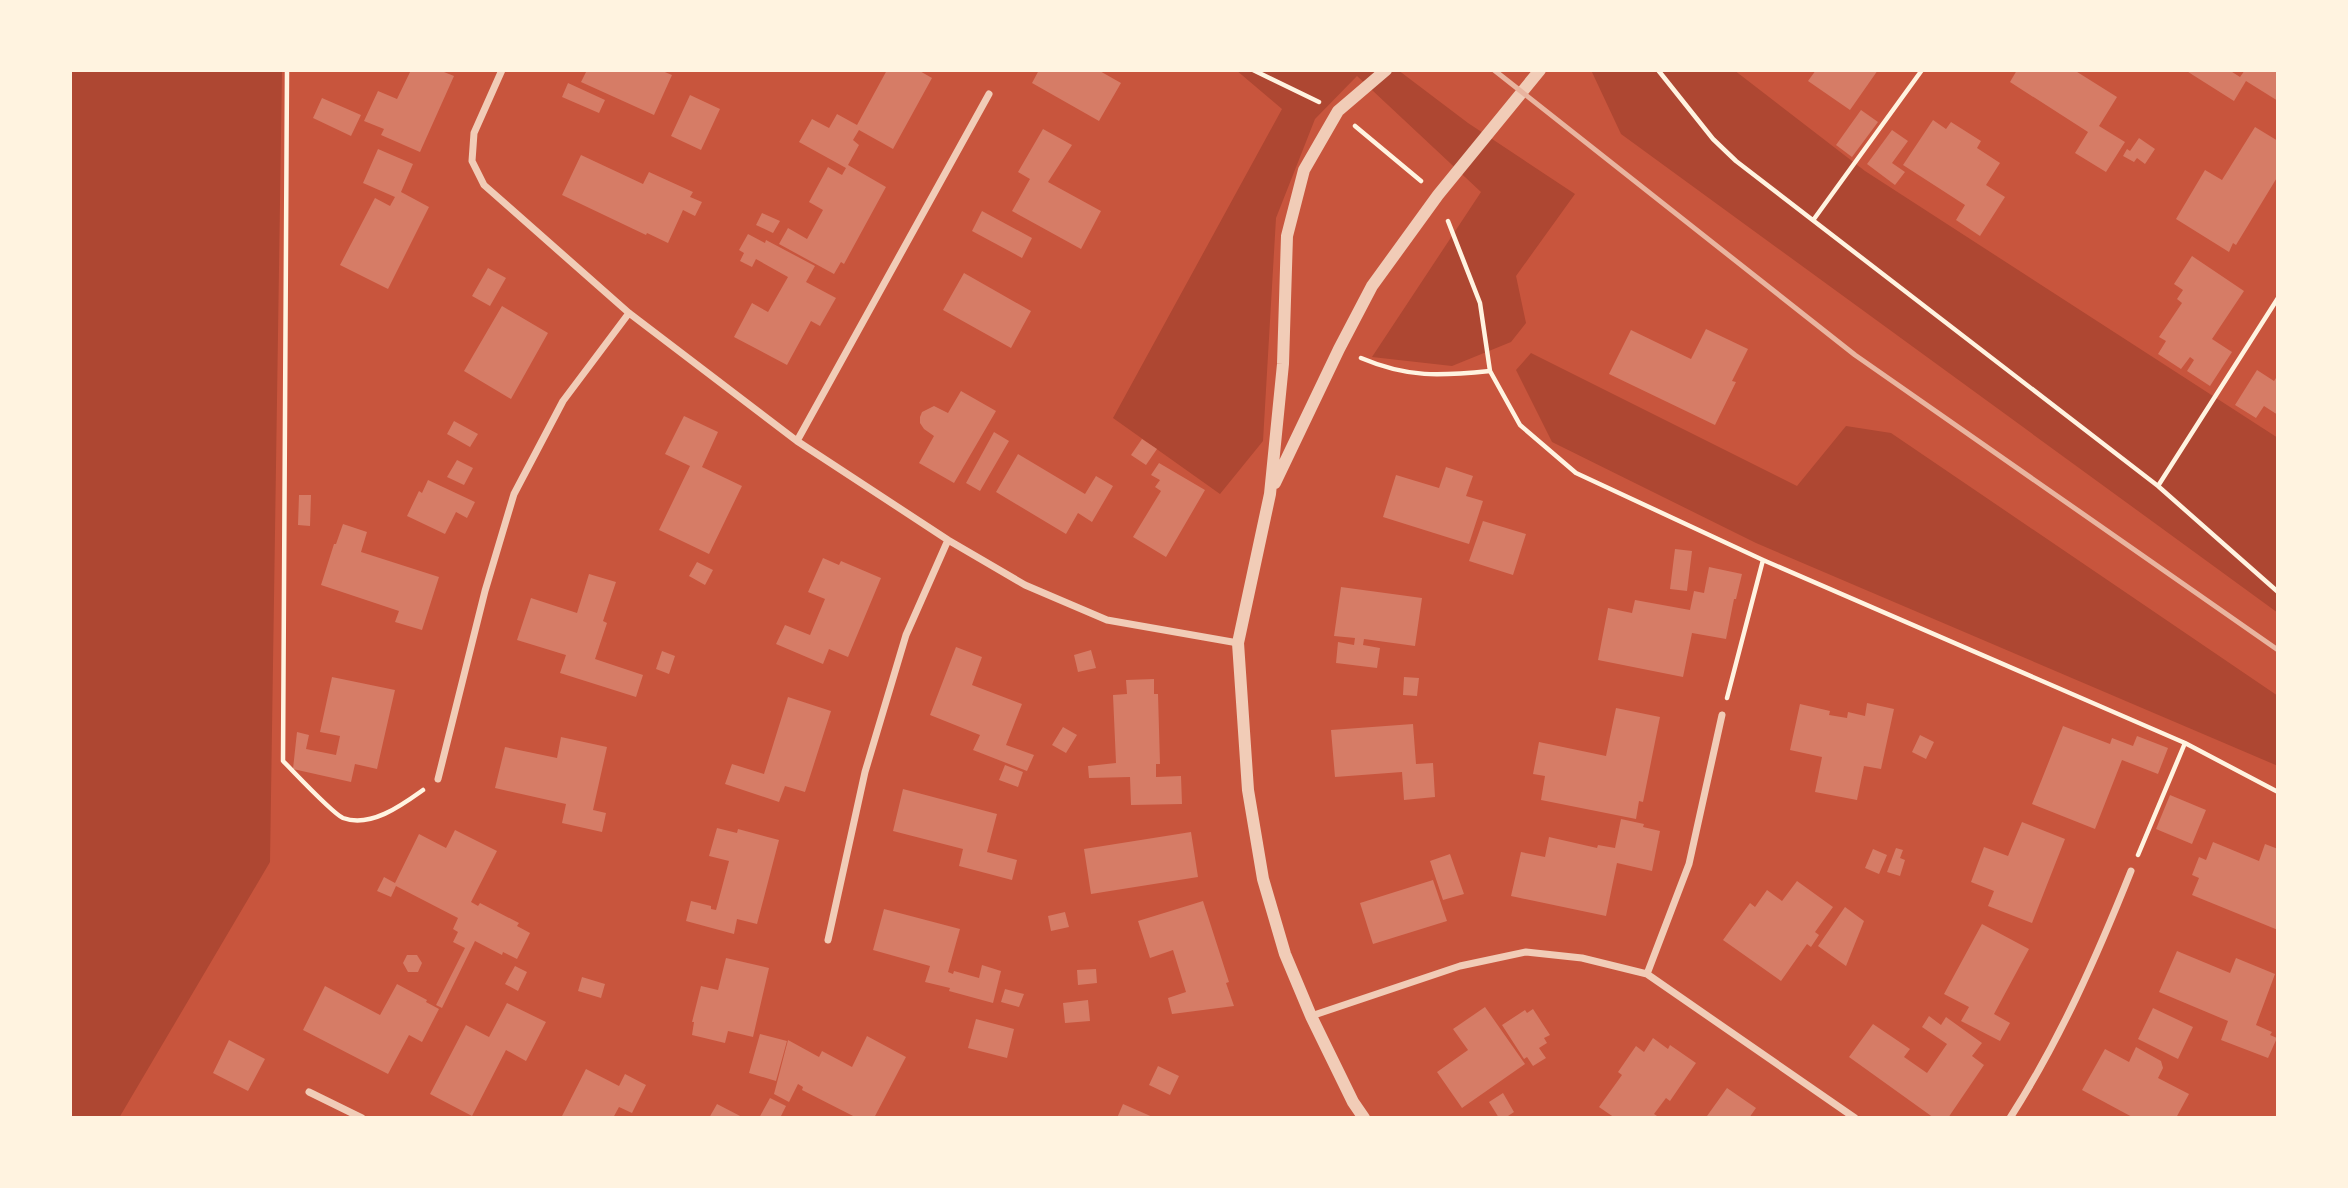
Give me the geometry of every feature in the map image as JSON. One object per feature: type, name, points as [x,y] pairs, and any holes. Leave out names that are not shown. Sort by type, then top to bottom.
[{"type":"street","points":[[502,70],[474,133],[472,161],[484,185],[629,313],[797,441],[947,540],[1026,585],[1107,620],[1238,643]]},
{"type":"street","points":[[1364,1118],[1353,1102],[1311,1016],[1285,954],[1263,879],[1248,790],[1238,643],[1270,494],[1283,363],[1287,236],[1304,170],[1338,111],[1386,70]]},
{"type":"street","points":[[1270,494],[1339,349],[1373,286],[1438,195],[1540,70]]},
{"type":"street","points":[[797,441],[989,94]]},
{"type":"street","points":[[438,779],[485,591],[514,494],[563,401],[629,313]]},
{"type":"street","points":[[828,940],[866,772],[906,635],[947,540]]},
{"type":"street","points":[[1647,974],[1689,864],[1722,715]]},
{"type":"street","points":[[2010,1118],[2057,1037],[2092,967],[2131,871]]},
{"type":"street","points":[[1311,1016],[1460,966],[1526,952],[1581,958],[1647,974],[1855,1118]]},
{"type":"street","points":[[309,1091],[362,1118]]},
{"type":"path","points":[[287,70],[283,761],[341,817],[359,821],[397,809],[438,779]]},
{"type":"path","points":[[1253,70],[1338,111],[1438,195],[1480,303],[1490,371],[1520,425],[1576,473],[1763,560],[2185,743],[2278,792]]},
{"type":"path","points":[[1658,70],[1713,139],[1736,161],[2158,486],[2278,592]]},
{"type":"path","points":[[1814,219],[1922,70]]},
{"type":"path","points":[[2158,486],[2278,298]]},
{"type":"path","points":[[1339,349],[1387,369],[1399,371],[1438,376],[1490,371]]},
{"type":"path","points":[[1722,715],[1763,560]]},
{"type":"path","points":[[2131,871],[2185,743]]},
{"type":"shaded area","points":[[70,70],[282,70],[270,862],[119,1118],[70,1118]]},
{"type":"shaded area","points":[[1236,70],[1398,70],[1468,123],[1575,194],[1516,276],[1526,323],[1511,342],[1452,366],[1372,357],[1481,192],[1357,76],[1315,119],[1276,218],[1263,441],[1220,494],[1113,418],[1282,109]]},
{"type":"shaded area","points":[[1591,70],[1734,70],[1865,171],[2278,438],[2278,613],[1621,134]]},
{"type":"shaded area","points":[[1531,353],[1797,486],[1846,426],[1891,433],[2278,696],[2278,766],[1756,543],[1552,442],[1516,370]]},
{"type":"building","points":[[411,70],[439,70],[454,76],[420,152],[381,135],[384,129],[364,121],[378,91],[397,99]]},
{"type":"building","points":[[587,70],[660,70],[672,75],[654,115],[581,82]]},
{"type":"building","points":[[887,70],[918,70],[932,78],[893,149],[859,130],[853,140],[859,145],[848,165],[886,187],[844,264],[841,262],[834,274],[779,244],[788,228],[807,239],[823,210],[809,202],[828,167],[842,175],[846,168],[799,142],[812,119],[829,128],[837,114],[857,125]]},
{"type":"building","points":[[1039,70],[1098,70],[1121,83],[1099,121],[1032,83]]},
{"type":"building","points":[[1816,70],[1878,70],[1850,110],[1808,81]]},
{"type":"building","points":[[2017,70],[2074,70],[2117,97],[2099,126],[2125,142],[2106,172],[2075,153],[2088,132],[2010,82]]},
{"type":"building","points":[[2185,70],[2229,70],[2240,77],[2245,70],[2278,70],[2278,101],[2246,81],[2234,101]]},
{"type":"building","points":[[568,83],[605,100],[599,113],[562,97]]},
{"type":"building","points":[[690,95],[720,109],[701,150],[671,136]]},
{"type":"building","points":[[322,98],[361,115],[351,136],[313,118]]},
{"type":"building","points":[[1861,110],[1878,122],[1852,157],[1836,145]]},
{"type":"building","points":[[1933,120],[1946,129],[1951,122],[1981,141],[1977,148],[2000,163],[1986,185],[2005,197],[1980,236],[1956,220],[1965,205],[1903,165]]},
{"type":"building","points":[[2255,127],[2278,141],[2278,176],[2229,252],[2176,219],[2205,170],[2222,180]]},
{"type":"building","points":[[1043,129],[1072,145],[1048,182],[1101,211],[1081,249],[1012,211],[1030,179],[1018,172]]},
{"type":"building","points":[[1892,130],[1908,141],[1892,163],[1905,172],[1895,185],[1867,164]]},
{"type":"building","points":[[2139,138],[2155,149],[2145,164],[2137,158],[2134,162],[2123,156]]},
{"type":"building","points":[[378,149],[413,164],[401,192],[429,207],[388,289],[340,265],[375,198],[390,206],[395,197],[363,183]]},
{"type":"building","points":[[581,155],[643,184],[649,172],[693,192],[690,197],[702,202],[695,216],[683,210],[668,243],[647,233],[646,235],[562,195]]},
{"type":"building","points":[[982,211],[1032,238],[1022,258],[972,231]]},
{"type":"building","points":[[762,213],[780,221],[773,233],[756,225]]},
{"type":"building","points":[[748,234],[765,243],[766,240],[815,266],[806,282],[836,298],[820,326],[811,321],[787,365],[734,337],[752,303],[768,312],[788,277],[756,259],[752,267],[740,261],[744,253],[739,250]]},
{"type":"building","points":[[2192,256],[2244,291],[2212,339],[2232,352],[2210,386],[2187,371],[2194,360],[2190,357],[2181,369],[2158,354],[2166,341],[2159,337],[2182,303],[2177,299],[2183,290],[2174,284]]},
{"type":"building","points":[[488,268],[506,278],[490,306],[472,296]]},
{"type":"building","points":[[964,273],[1031,311],[1011,348],[943,310]]},
{"type":"building","points":[[502,306],[548,333],[511,399],[464,371]]},
{"type":"building","points":[[1706,329],[1748,349],[1732,381],[1736,382],[1715,425],[1609,374],[1631,330],[1691,359]]},
{"type":"building","points":[[2257,370],[2274,381],[2278,375],[2278,415],[2264,406],[2256,418],[2235,405]]},
{"type":"building","points":[[961,391],[996,411],[954,483],[919,463],[934,436],[924,429],[920,417],[922,412],[934,406],[948,413]]},
{"type":"building","points":[[684,416],[718,432],[702,467],[742,486],[709,554],[659,530],[690,466],[665,454]]},
{"type":"building","points":[[454,421],[478,434],[470,447],[447,434]]},
{"type":"building","points":[[994,432],[1009,441],[980,491],[966,483]]},
{"type":"building","points":[[1142,439],[1157,449],[1146,465],[1131,455]]},
{"type":"building","points":[[1018,454],[1085,494],[1096,476],[1113,486],[1092,522],[1078,513],[1066,534],[996,492]]},
{"type":"building","points":[[457,460],[473,468],[464,485],[447,477]]},
{"type":"building","points":[[1159,463],[1205,490],[1166,557],[1133,537],[1161,491],[1155,487],[1160,480],[1151,475]]},
{"type":"building","points":[[1446,467],[1473,476],[1466,496],[1483,501],[1469,544],[1383,517],[1396,475],[1439,488]]},
{"type":"building","points":[[428,480],[475,502],[467,518],[456,512],[445,534],[407,516],[419,491],[422,493]]},
{"type":"building","points":[[299,495],[311,495],[310,526],[298,525]]},
{"type":"building","points":[[1483,521],[1526,534],[1513,575],[1469,561]]},
{"type":"building","points":[[343,524],[367,532],[361,552],[439,577],[422,630],[395,622],[399,611],[321,585]]},
{"type":"building","points":[[1675,549],[1692,551],[1687,591],[1670,589]]},
{"type":"building","points":[[823,558],[839,565],[841,561],[881,578],[848,657],[829,649],[823,664],[776,644],[785,625],[810,635],[825,599],[808,592]]},
{"type":"building","points":[[697,562],[713,570],[705,585],[689,576]]},
{"type":"building","points":[[1709,567],[1742,574],[1726,639],[1692,633],[1683,677],[1598,660],[1608,608],[1632,613],[1635,600],[1690,610],[1694,591],[1704,593]]},
{"type":"building","points":[[589,574],[616,582],[603,621],[607,623],[595,659],[643,675],[636,697],[560,673],[566,655],[517,640],[531,598],[577,613]]},
{"type":"building","points":[[1341,587],[1422,598],[1415,646],[1364,639],[1363,645],[1380,648],[1377,668],[1336,663],[1338,642],[1354,645],[1355,638],[1334,636]]},
{"type":"building","points":[[956,647],[982,657],[972,685],[1022,704],[1006,745],[1034,755],[1027,771],[973,750],[980,735],[930,715]]},
{"type":"building","points":[[1091,650],[1096,668],[1078,672],[1074,655]]},
{"type":"building","points":[[662,651],[675,656],[669,674],[656,669]]},
{"type":"building","points":[[332,677],[395,690],[377,769],[355,764],[351,782],[293,769],[297,732],[309,735],[306,749],[336,755],[340,736],[320,732]]},
{"type":"building","points":[[1404,677],[1419,678],[1417,696],[1403,695]]},
{"type":"building","points":[[1154,679],[1154,694],[1158,694],[1160,764],[1156,764],[1156,777],[1181,776],[1182,804],[1131,805],[1130,777],[1089,778],[1088,766],[1116,763],[1113,695],[1127,694],[1126,680]]},
{"type":"building","points":[[788,697],[831,711],[805,792],[785,786],[779,802],[725,784],[732,764],[764,774]]},
{"type":"building","points":[[1867,703],[1894,709],[1881,769],[1864,766],[1857,800],[1815,792],[1822,757],[1790,750],[1800,704],[1830,711],[1829,715],[1847,718],[1848,712],[1865,716]]},
{"type":"building","points":[[1616,708],[1660,717],[1643,802],[1639,801],[1636,819],[1541,800],[1545,776],[1533,774],[1539,742],[1606,756]]},
{"type":"building","points":[[1413,724],[1416,764],[1433,763],[1435,797],[1404,800],[1402,772],[1335,777],[1331,730]]},
{"type":"building","points":[[2063,726],[2110,744],[2112,738],[2133,746],[2137,736],[2168,748],[2158,774],[2122,760],[2095,829],[2032,804]]},
{"type":"building","points":[[1063,727],[1077,735],[1066,753],[1052,745]]},
{"type":"building","points":[[1920,735],[1934,742],[1926,759],[1912,752]]},
{"type":"building","points":[[561,737],[607,747],[593,810],[606,813],[602,832],[562,823],[566,804],[495,788],[505,747],[557,758]]},
{"type":"building","points":[[1005,765],[1023,772],[1018,787],[999,780]]},
{"type":"building","points":[[903,789],[997,814],[987,852],[1017,860],[1012,880],[959,866],[963,849],[893,831]]},
{"type":"building","points":[[2170,795],[2206,810],[2192,844],[2156,829]]},
{"type":"building","points":[[1621,819],[1660,831],[1652,871],[1617,863],[1606,916],[1511,896],[1521,852],[1545,857],[1549,837],[1597,848],[1598,845],[1615,848]]},
{"type":"building","points":[[2022,822],[2065,839],[2032,923],[1988,906],[1994,891],[1971,882],[1984,847],[2008,856]]},
{"type":"building","points":[[717,828],[737,833],[738,829],[779,840],[757,924],[737,919],[734,934],[686,921],[691,901],[716,910],[729,861],[709,856]]},
{"type":"building","points":[[455,830],[497,851],[471,902],[478,906],[480,903],[519,923],[517,926],[530,933],[517,959],[503,952],[502,955],[475,941],[442,1008],[436,1005],[465,948],[453,942],[458,932],[453,929],[458,918],[396,886],[391,897],[377,891],[384,877],[395,883],[419,834],[446,848]]},
{"type":"building","points":[[1191,832],[1198,877],[1091,894],[1084,849]]},
{"type":"building","points":[[2213,842],[2259,861],[2265,844],[2278,849],[2278,930],[2192,895],[2199,878],[2192,875],[2199,857],[2206,860]]},
{"type":"building","points":[[1896,848],[1903,850],[1900,858],[1905,860],[1900,876],[1887,872]]},
{"type":"building","points":[[1873,849],[1887,855],[1879,874],[1865,868]]},
{"type":"building","points":[[1450,854],[1464,894],[1443,900],[1430,861]]},
{"type":"building","points":[[1433,880],[1447,921],[1373,944],[1360,903]]},
{"type":"building","points":[[1797,881],[1833,907],[1815,932],[1819,935],[1811,947],[1807,944],[1781,981],[1723,940],[1750,903],[1755,907],[1767,890],[1782,901]]},
{"type":"building","points":[[1203,901],[1234,1006],[1172,1014],[1168,998],[1186,992],[1173,950],[1150,958],[1138,921]]},
{"type":"building","points":[[1845,907],[1864,921],[1846,966],[1818,946]]},
{"type":"building","points":[[884,909],[960,929],[948,972],[953,974],[954,971],[979,978],[982,965],[1001,971],[993,1003],[925,982],[930,966],[873,950]]},
{"type":"building","points":[[1065,912],[1069,927],[1051,931],[1048,916]]},
{"type":"building","points":[[1982,924],[2029,949],[1994,1014],[2010,1023],[2000,1041],[1961,1021],[1969,1007],[1944,994]]},
{"type":"building","points":[[2177,951],[2230,973],[2236,958],[2275,974],[2256,1025],[2272,1032],[2270,1035],[2277,1038],[2268,1058],[2221,1040],[2228,1021],[2159,992]]},
{"type":"building","points":[[407,955],[417,955],[422,963],[418,972],[408,972],[403,963]]},
{"type":"building","points":[[726,958],[769,968],[753,1037],[728,1031],[725,1043],[692,1035],[692,1022],[701,986],[718,990]]},
{"type":"building","points":[[515,966],[527,972],[518,991],[505,984]]},
{"type":"building","points":[[1096,969],[1097,983],[1078,985],[1077,970]]},
{"type":"building","points":[[582,977],[605,984],[601,998],[578,991]]},
{"type":"building","points":[[397,984],[439,1009],[422,1042],[409,1035],[388,1074],[303,1030],[325,986],[380,1015]]},
{"type":"building","points":[[1005,989],[1024,994],[1019,1007],[1001,1002]]},
{"type":"building","points":[[1088,1000],[1090,1021],[1065,1023],[1063,1003]]},
{"type":"building","points":[[507,1003],[546,1022],[526,1061],[506,1050],[472,1116],[430,1094],[466,1025],[489,1037]]},
{"type":"building","points":[[1485,1007],[1525,1064],[1462,1108],[1437,1072],[1468,1050],[1453,1029]]},
{"type":"building","points":[[2153,1008],[2193,1027],[2178,1059],[2138,1039]]},
{"type":"building","points":[[1533,1009],[1550,1035],[1544,1038],[1547,1043],[1539,1048],[1546,1058],[1533,1066],[1527,1057],[1524,1059],[1502,1025],[1525,1010],[1527,1013]]},
{"type":"building","points":[[1929,1016],[1941,1025],[1946,1017],[1982,1043],[1972,1056],[1984,1065],[1948,1118],[1934,1118],[1849,1057],[1873,1024],[1910,1049],[1904,1057],[1927,1073],[1947,1044],[1922,1027]]},
{"type":"building","points":[[976,1019],[1014,1029],[1007,1058],[968,1048]]},
{"type":"building","points":[[760,1034],[787,1041],[776,1081],[749,1073]]},
{"type":"building","points":[[867,1036],[906,1057],[874,1118],[857,1118],[802,1090],[803,1087],[798,1084],[789,1102],[774,1094],[788,1040],[819,1057],[822,1051],[852,1067]]},
{"type":"building","points":[[1653,1038],[1668,1049],[1670,1045],[1696,1063],[1670,1101],[1666,1098],[1654,1114],[1660,1118],[1615,1118],[1599,1107],[1622,1075],[1618,1072],[1636,1046],[1644,1052]]},
{"type":"building","points":[[229,1040],[265,1059],[248,1091],[213,1073]]},
{"type":"building","points":[[2136,1047],[2161,1061],[2163,1068],[2158,1078],[2189,1094],[2176,1118],[2134,1118],[2082,1090],[2105,1049],[2129,1062]]},
{"type":"building","points":[[1158,1066],[1179,1076],[1170,1095],[1149,1085]]},
{"type":"building","points":[[586,1069],[619,1086],[625,1074],[646,1085],[632,1113],[619,1107],[613,1118],[561,1118]]},
{"type":"building","points":[[1727,1088],[1756,1108],[1749,1118],[1707,1116]]},
{"type":"building","points":[[1503,1093],[1514,1112],[1505,1118],[1499,1118],[1489,1102]]},
{"type":"building","points":[[770,1098],[786,1106],[780,1118],[759,1118]]},
{"type":"building","points":[[717,1104],[744,1118],[709,1118]]},
{"type":"building","points":[[1123,1104],[1155,1118],[1117,1118]]},
{"type":"railway","points":[[1494,70],[1855,355],[2278,650]]}]
